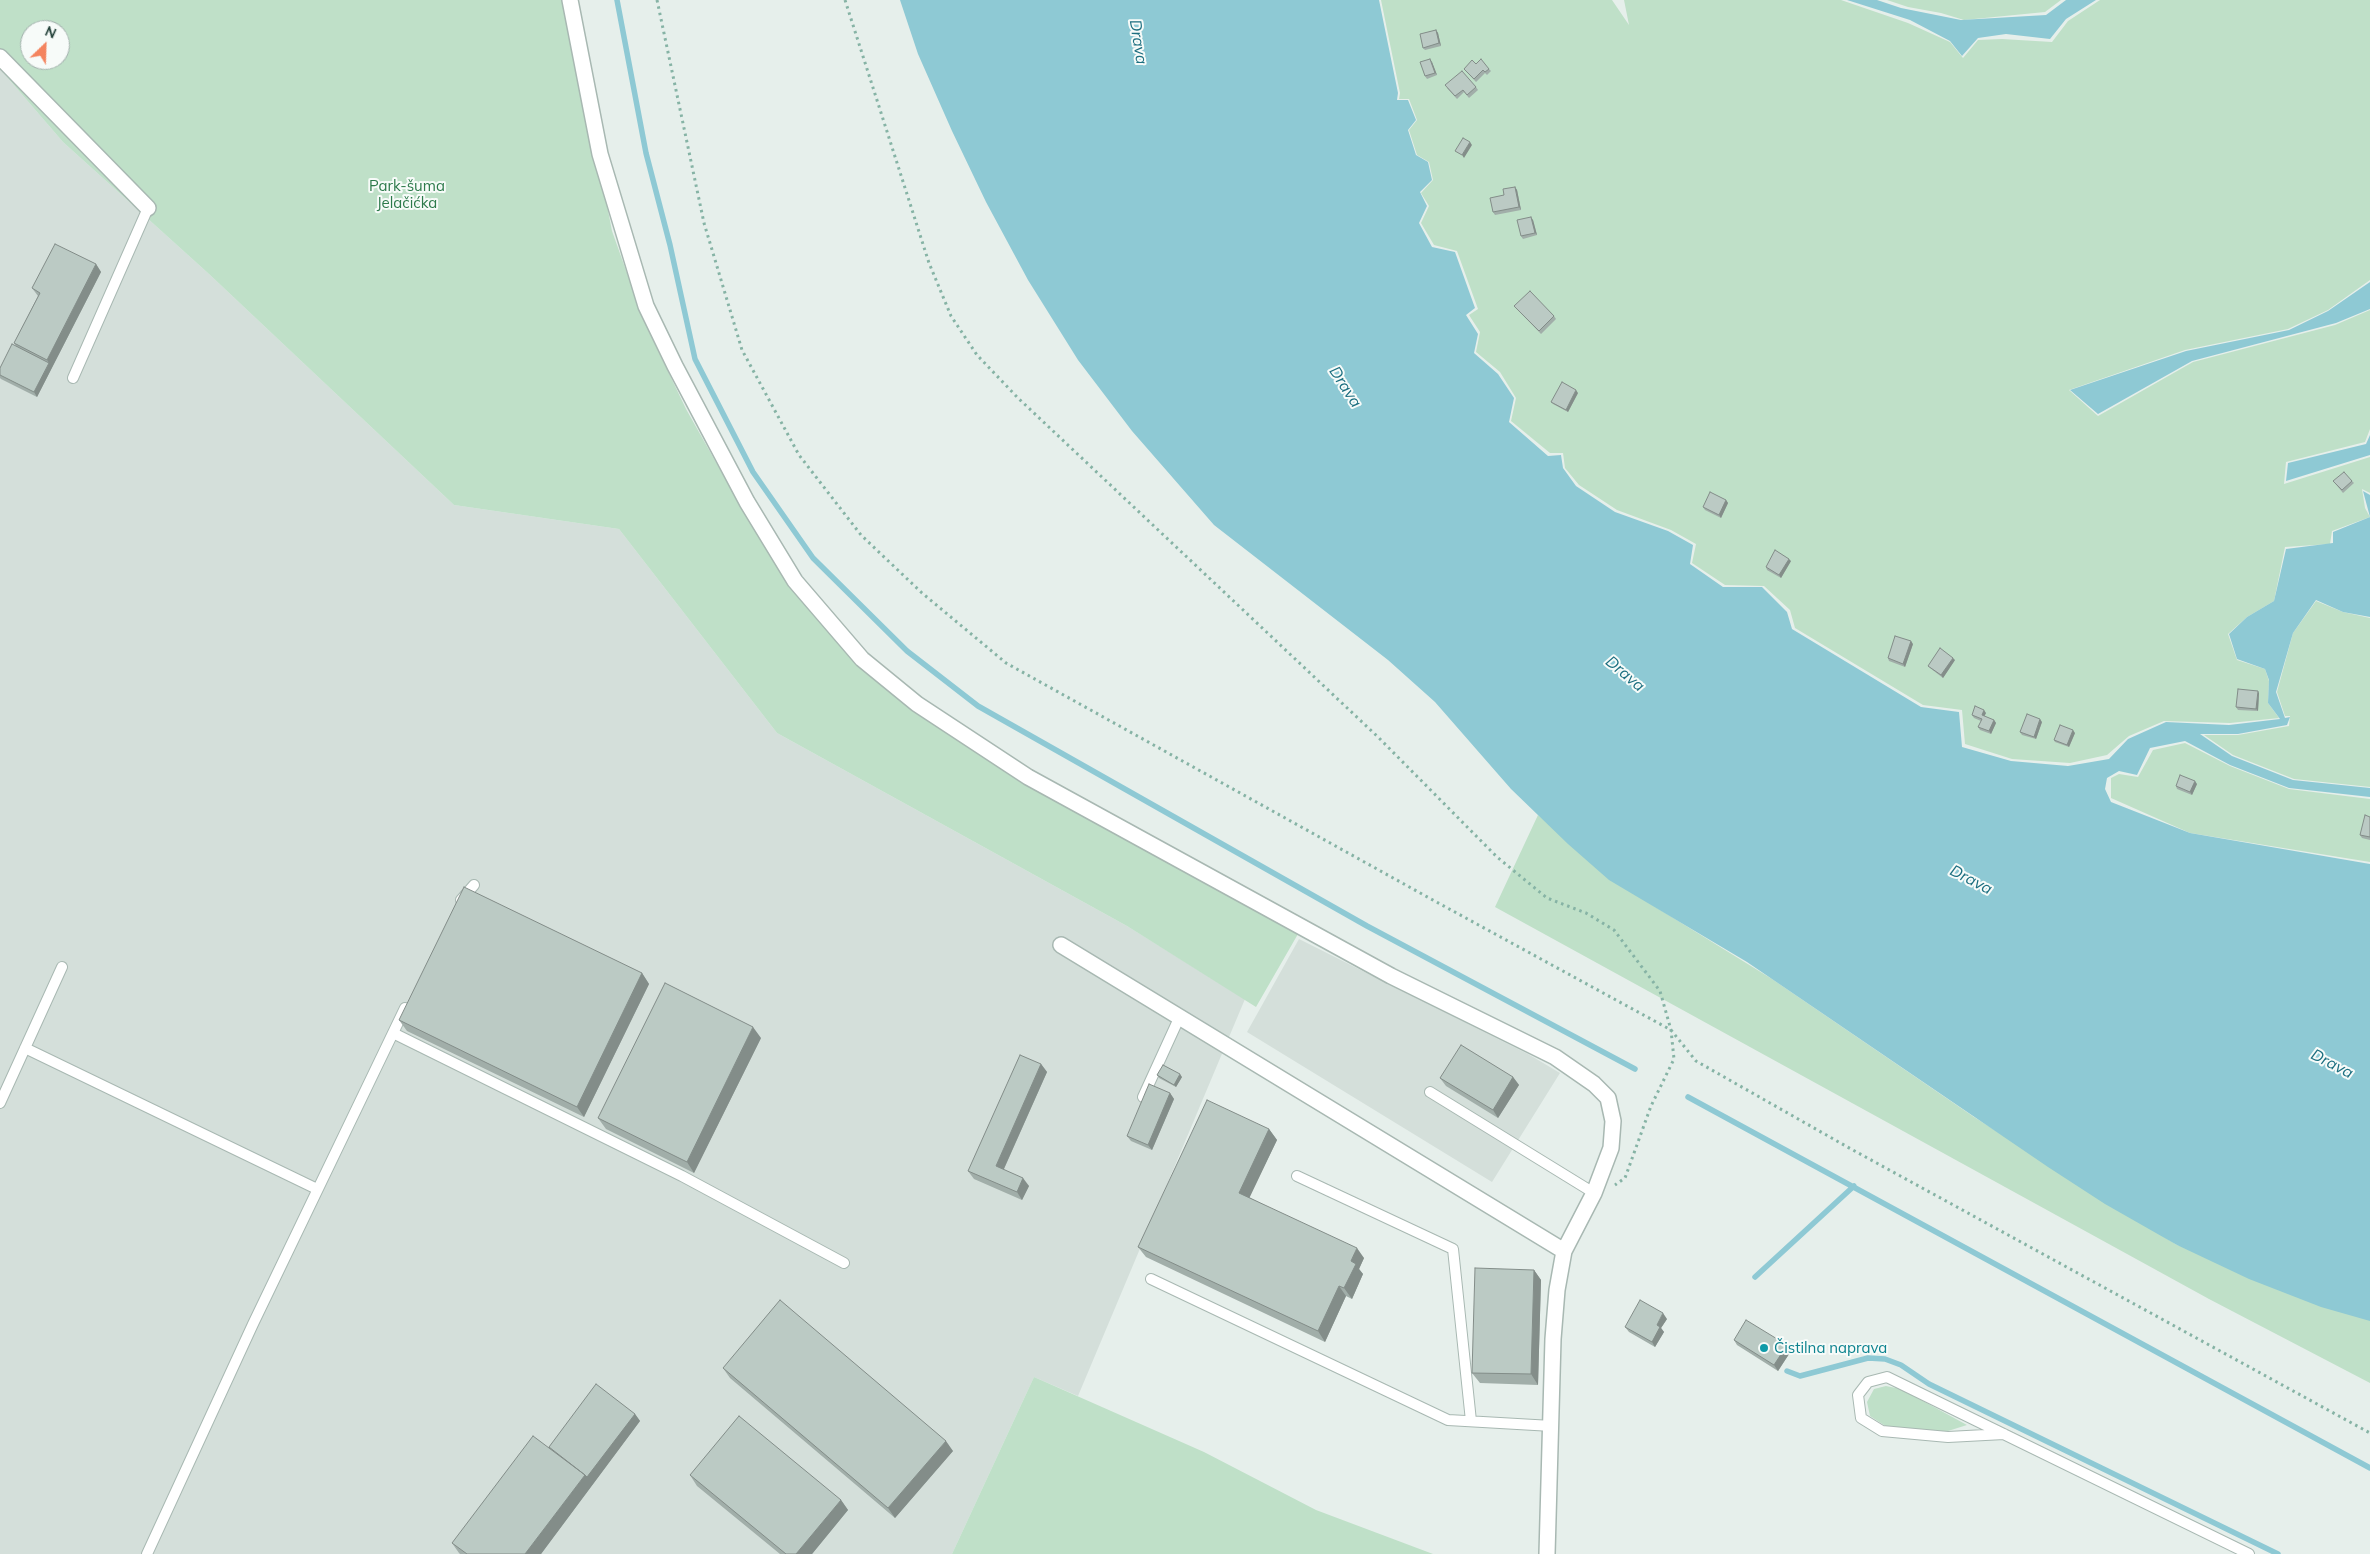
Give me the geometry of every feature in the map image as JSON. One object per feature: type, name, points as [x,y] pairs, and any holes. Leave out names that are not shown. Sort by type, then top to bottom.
[{"type":"street","points":[[570,0],[600,154],[646,306],[675,366],[747,502],[795,581],[862,659],[917,704],[1028,777],[1391,976],[1555,1057],[1594,1084],[1608,1098],[1613,1121],[1611,1148],[1594,1192],[1564,1251],[1558,1290],[1553,1339],[1552,1426],[1546,1553]]},
{"type":"street","points":[[0,57],[148,208]]},
{"type":"street","points":[[1061,945],[1564,1251]]},
{"type":"lane","points":[[73,378],[148,208]]},
{"type":"lane","points":[[455,906],[474,885]]},
{"type":"lane","points":[[0,1102],[62,967]]},
{"type":"lane","points":[[147,1554],[317,1189],[410,999]]},
{"type":"lane","points":[[1143,1097],[1180,1016]]},
{"type":"lane","points":[[393,1033],[682,1176],[844,1263]]},
{"type":"lane","points":[[25,1048],[317,1189]]},
{"type":"lane","points":[[1430,1092],[1594,1192]]},
{"type":"lane","points":[[1297,1176],[1453,1249],[1472,1421]]},
{"type":"lane","points":[[1151,1279],[1448,1420],[1552,1426]]},
{"type":"lane","points":[[2004,1434],[1948,1437],[1882,1432],[1861,1418],[1858,1395],[1868,1382],[1887,1377],[2004,1434],[2249,1554]]},
{"type":"path","points":[[657,0],[704,222],[742,350],[799,455],[860,535],[922,593],[1006,663],[1671,1030],[1696,1062],[2370,1433]]},
{"type":"path","points":[[845,0],[929,263],[951,316],[977,355],[1018,398],[1378,737],[1497,858],[1547,898],[1586,913],[1614,930],[1660,991],[1671,1030],[1674,1059],[1651,1106],[1624,1178],[1612,1187],[1594,1192]]},
{"type":"shaded area","points":[[0,69],[63,142],[209,274],[454,505],[619,529],[777,733],[1127,926],[1245,999],[1078,1396],[1034,1377],[952,1554],[0,1554]]},
{"type":"shaded area","points":[[1299,939],[1528,1054],[1560,1073],[1492,1182],[1247,1032]]},
{"type":"green space","name":"Park-šuma Jelačićka","points":[[0,0],[567,0],[612,231],[644,321],[686,409],[736,498],[790,585],[863,667],[1050,793],[1298,934],[1256,1007],[1127,926],[777,733],[619,529],[454,505],[209,274],[63,142],[0,69]]},
{"type":"green space","points":[[1381,0],[1612,0],[1629,25],[1624,0],[1841,0],[1908,23],[1950,42],[1963,58],[1978,40],[2002,39],[2052,42],[2068,21],[2100,0],[2370,0],[2370,280],[2328,310],[2288,329],[2185,350],[2069,390],[2098,416],[2193,362],[2335,325],[2370,310],[2370,429],[2365,442],[2286,462],[2284,484],[2370,457],[2370,493],[2362,489],[2365,508],[2370,517],[2332,531],[2330,544],[2285,547],[2274,601],[2247,617],[2228,634],[2237,660],[2265,669],[2269,681],[2268,703],[2279,718],[2230,723],[2164,721],[2129,736],[2107,755],[2070,763],[2012,759],[1965,744],[1962,710],[1923,705],[1795,628],[1790,610],[1764,586],[1725,585],[1692,563],[1696,544],[1671,530],[1617,510],[1579,485],[1565,468],[1563,453],[1550,453],[1511,421],[1516,398],[1500,372],[1476,352],[1480,332],[1469,315],[1478,309],[1457,251],[1434,245],[1421,223],[1429,206],[1421,193],[1433,180],[1429,162],[1417,155],[1409,130],[1417,120],[1409,99],[1399,99],[1400,93]]},
{"type":"green space","points":[[1887,0],[2061,0],[2045,12],[1964,20]]},
{"type":"green space","points":[[2316,601],[2343,612],[2370,618],[2370,787],[2294,779],[2233,755],[2204,735],[2238,735],[2289,726],[2290,716],[2285,716],[2277,692],[2293,633]]},
{"type":"green space","points":[[2185,743],[2230,766],[2289,789],[2370,799],[2370,862],[2190,833],[2111,798],[2111,778],[2119,774],[2138,777],[2153,750]]},
{"type":"green space","points":[[1538,815],[1649,903],[1772,979],[1974,1117],[2177,1245],[2370,1308],[2370,1383],[2209,1299],[1495,907]]},
{"type":"green space","points":[[1034,1377],[1204,1452],[1316,1510],[1433,1554],[952,1554]]},
{"type":"green space","points":[[1886,1386],[1901,1389],[1967,1425],[1948,1431],[1920,1431],[1887,1427],[1870,1416],[1867,1402],[1874,1389]]},
{"type":"water","name":"Drava","points":[[900,0],[1379,0],[1398,93],[1397,100],[1408,100],[1416,120],[1408,130],[1416,155],[1428,162],[1432,180],[1420,192],[1427,206],[1419,223],[1432,247],[1455,252],[1475,308],[1466,315],[1478,334],[1474,353],[1498,374],[1514,398],[1509,422],[1548,456],[1561,455],[1563,468],[1576,486],[1615,512],[1668,531],[1693,545],[1690,564],[1723,587],[1762,587],[1787,612],[1792,629],[1921,707],[1959,712],[1962,747],[2011,761],[2068,766],[2109,759],[2128,739],[2166,722],[2229,725],[2280,719],[2268,703],[2269,680],[2265,669],[2237,659],[2229,634],[2247,617],[2274,601],[2286,549],[2333,543],[2333,532],[2370,517],[2370,617],[2343,612],[2316,600],[2293,633],[2276,692],[2285,718],[2290,717],[2287,725],[2238,734],[2200,734],[2232,756],[2293,780],[2370,788],[2370,797],[2289,788],[2230,765],[2185,741],[2150,748],[2137,775],[2119,771],[2107,778],[2105,789],[2111,802],[2190,833],[2370,864],[2370,1321],[2321,1307],[2249,1279],[2177,1245],[2105,1204],[1747,962],[1609,880],[1568,844],[1511,789],[1435,702],[1388,660],[1214,525],[1132,431],[1078,360],[1028,280],[986,202],[918,54]]},
{"type":"water","points":[[1847,0],[1877,0],[1901,8],[1961,20],[2046,15],[2066,0],[2096,0],[2066,19],[2050,39],[2006,34],[1978,38],[1962,56],[1950,41],[1910,20]]},
{"type":"water","points":[[2370,282],[2370,309],[2336,323],[2192,361],[2098,414],[2070,390],[2186,351],[2289,330],[2328,311]]},
{"type":"water","points":[[2370,435],[2370,455],[2286,481],[2288,463],[2366,444]]},
{"type":"water","points":[[2363,491],[2370,495],[2370,517]]},
{"type":"building","points":[[1436,30],[1439,43],[1423,48],[1420,34]]},
{"type":"building","points":[[1430,59],[1435,73],[1425,76],[1420,62]]},
{"type":"building","points":[[1481,59],[1489,69],[1485,72],[1483,70],[1474,79],[1464,69],[1472,60],[1476,64]]},
{"type":"building","points":[[1462,71],[1476,87],[1467,95],[1463,90],[1455,96],[1445,85]]},
{"type":"building","points":[[1463,138],[1470,142],[1462,155],[1455,151]]},
{"type":"building","points":[[1515,187],[1519,207],[1493,212],[1490,198],[1504,195],[1503,189]]},
{"type":"building","points":[[1531,217],[1535,233],[1521,236],[1517,220]]},
{"type":"building","points":[[55,244],[96,264],[47,360],[14,343],[40,293],[32,288]]},
{"type":"building","points":[[1530,291],[1554,316],[1539,331],[1514,306]]},
{"type":"building","points":[[12,344],[49,363],[34,392],[0,375],[0,368]]},
{"type":"building","points":[[1562,382],[1576,390],[1566,410],[1551,402]]},
{"type":"building","points":[[2344,472],[2352,481],[2342,490],[2333,481]]},
{"type":"building","points":[[1710,492],[1726,500],[1719,515],[1703,507]]},
{"type":"building","points":[[1775,550],[1789,559],[1779,575],[1766,567]]},
{"type":"building","points":[[1895,636],[1911,641],[1903,664],[1888,658]]},
{"type":"building","points":[[1940,648],[1953,658],[1941,675],[1928,666]]},
{"type":"building","points":[[2238,689],[2258,691],[2256,709],[2236,707]]},
{"type":"building","points":[[1975,706],[1984,710],[1982,715],[1994,720],[1989,731],[1978,727],[1982,719],[1972,715]]},
{"type":"building","points":[[2027,714],[2040,719],[2034,737],[2020,732]]},
{"type":"building","points":[[2060,725],[2073,730],[2067,745],[2054,740]]},
{"type":"building","points":[[2180,775],[2195,781],[2190,792],[2176,786]]},
{"type":"building","points":[[2365,815],[2370,817],[2370,837],[2360,835]]},
{"type":"building","points":[[464,887],[642,973],[577,1107],[399,1020]]},
{"type":"building","points":[[665,983],[753,1027],[687,1162],[598,1118]]},
{"type":"building","points":[[1461,1045],[1513,1077],[1493,1110],[1440,1078]]},
{"type":"building","points":[[1020,1055],[1041,1064],[996,1166],[1023,1178],[1017,1192],[968,1171]]},
{"type":"building","points":[[1163,1065],[1180,1074],[1174,1085],[1157,1075]]},
{"type":"building","points":[[1149,1084],[1170,1093],[1148,1145],[1127,1136]]},
{"type":"building","points":[[1207,1100],[1269,1129],[1239,1193],[1357,1248],[1351,1261],[1356,1264],[1344,1288],[1339,1286],[1318,1331],[1138,1247]]},
{"type":"building","points":[[1475,1268],[1534,1270],[1531,1374],[1472,1373]]},
{"type":"building","points":[[780,1300],[946,1441],[888,1508],[723,1368]]},
{"type":"building","points":[[1640,1300],[1663,1313],[1657,1325],[1660,1327],[1652,1342],[1625,1327]]},
{"type":"building","name":"Čistilna naprava","points":[[1746,1320],[1787,1345],[1774,1365],[1734,1340]]},
{"type":"building","points":[[596,1384],[635,1414],[587,1477],[549,1447]]},
{"type":"building","points":[[739,1416],[841,1500],[796,1554],[786,1554],[690,1475]]},
{"type":"building","points":[[533,1436],[585,1475],[525,1554],[467,1554],[452,1543]]},
{"type":"waterway","points":[[617,0],[646,153],[670,245],[695,359],[753,472],[813,558],[907,651],[978,706],[1367,926],[1635,1069]]},
{"type":"waterway","points":[[1688,1097],[2370,1468]]},
{"type":"waterway","points":[[1755,1277],[1854,1186]]},
{"type":"waterway","points":[[1787,1371],[1800,1376],[1868,1358],[1885,1359],[1901,1365],[1929,1384],[2278,1554]]},
{"type":"place","name":"Čistilna naprava","points":[[1764,1348]]}]
